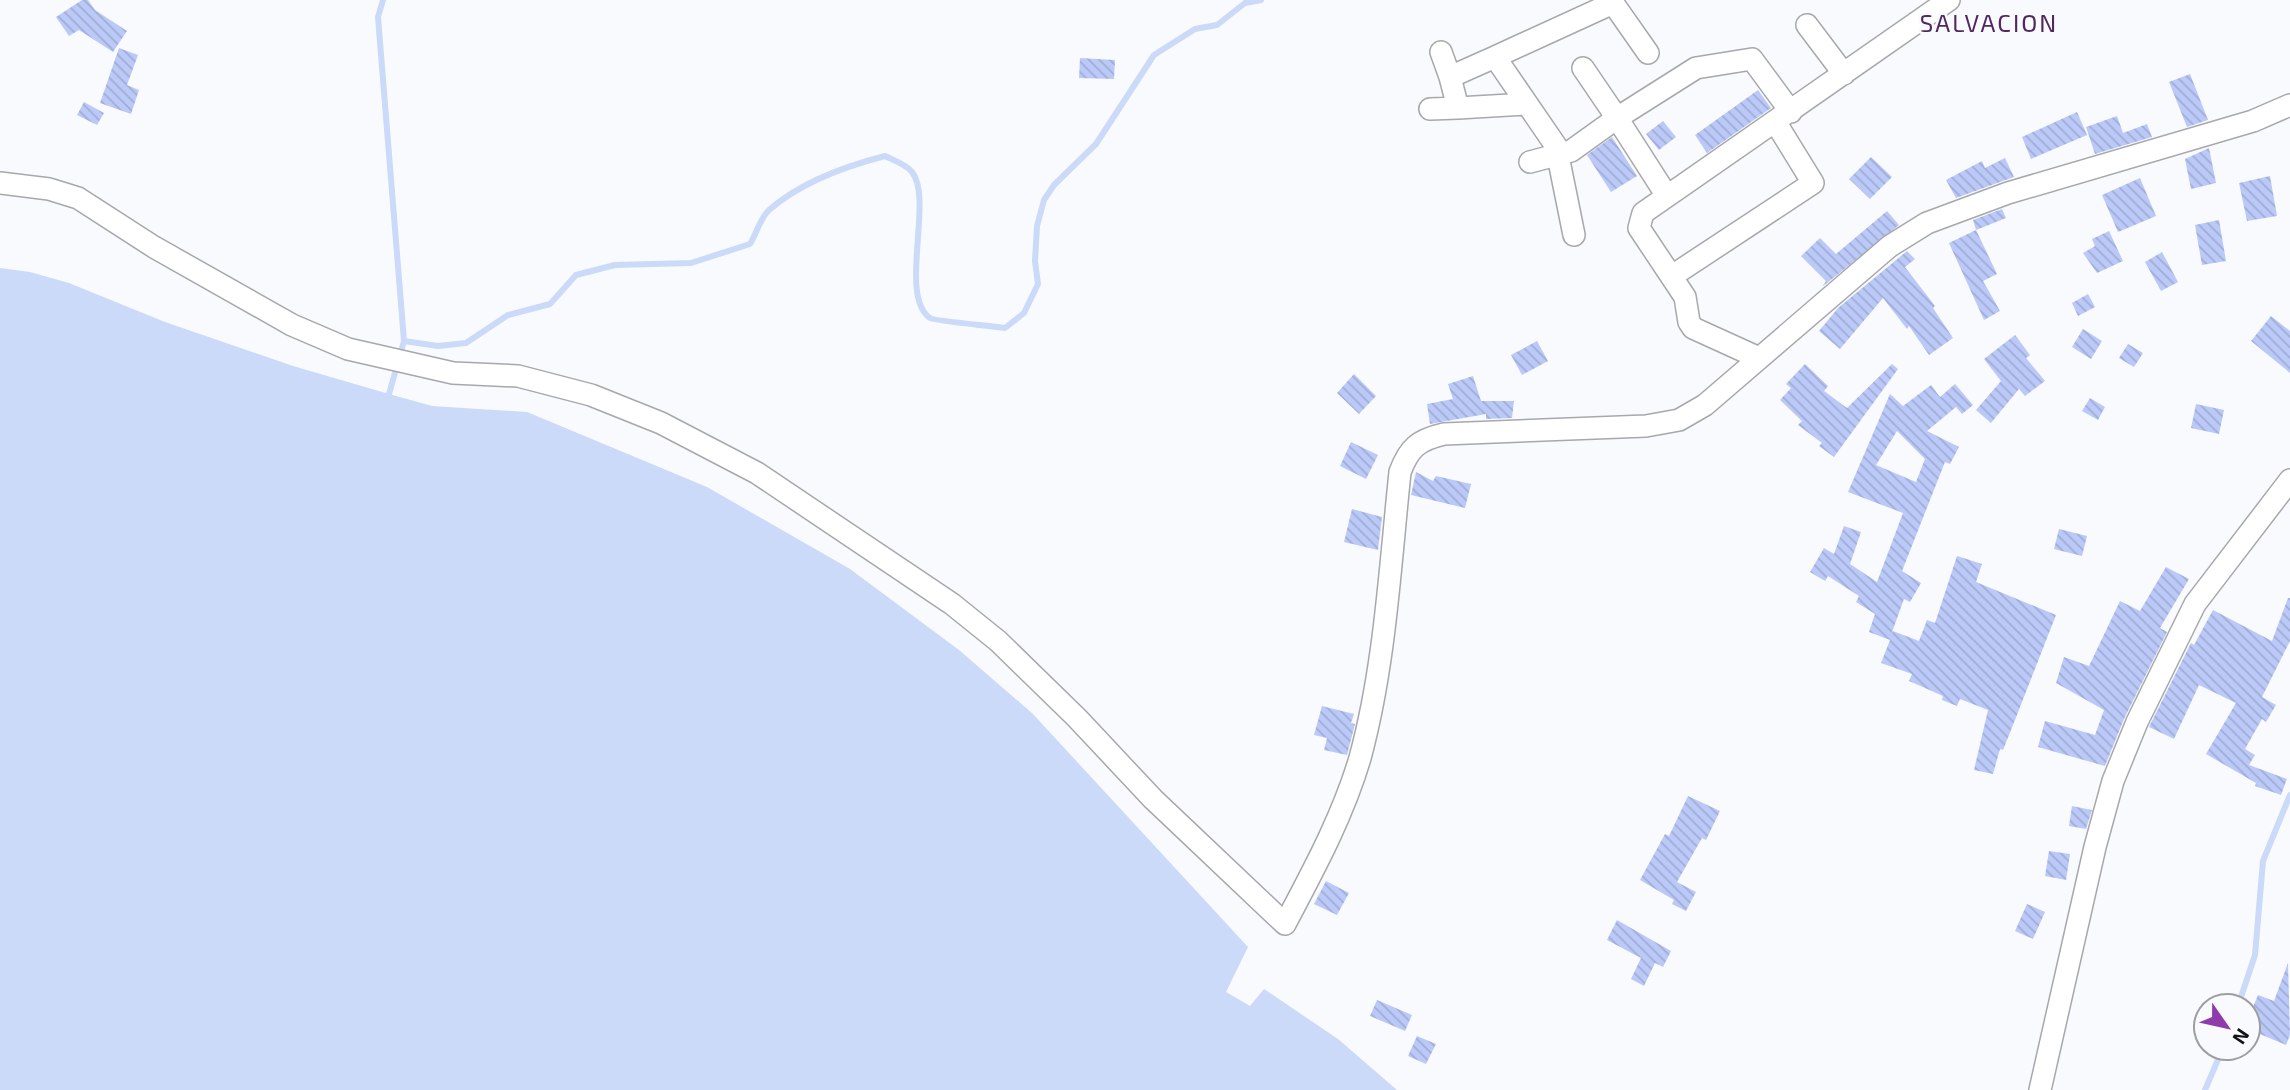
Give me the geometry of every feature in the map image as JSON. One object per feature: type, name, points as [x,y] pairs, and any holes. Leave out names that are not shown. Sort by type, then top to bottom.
[{"type":"street","points":[[1450,77],[1612,1],[1648,53]]},
{"type":"street","points":[[1759,358],[1693,328],[1689,322],[1685,297],[1639,228],[1643,213],[1783,118],[1941,2]]},
{"type":"street","points":[[1807,25],[1844,74]]},
{"type":"street","points":[[1441,52],[1458,108]]},
{"type":"street","points":[[1495,57],[1556,146],[1574,235]]},
{"type":"street","points":[[1530,162],[1571,151],[1696,68],[1752,59],[1813,183],[1672,275]]},
{"type":"street","points":[[1583,68],[1667,195]]},
{"type":"street","points":[[1430,109],[1527,104]]},
{"type":"street","points":[[0,183],[49,189],[78,198],[154,247],[292,325],[348,349],[453,373],[518,376],[590,396],[637,414],[757,473],[951,604],[998,641],[1077,718],[1153,799],[1285,924],[1344,804],[1359,759],[1382,635],[1399,472],[1408,451],[1423,439],[1444,434],[1582,431],[1679,420],[1705,405],[1890,246],[1927,223],[2008,194],[2252,121],[2290,105]]},
{"type":"street","points":[[2040,1090],[2095,846],[2113,781],[2137,722],[2195,604],[2290,480]]},
{"type":"water","points":[[0,268],[30,272],[69,283],[165,322],[293,366],[432,406],[527,412],[707,487],[850,569],[959,650],[1032,713],[1248,947],[1226,992],[1250,1006],[1264,989],[1338,1039],[1397,1090],[0,1090]]},
{"type":"building","points":[[82,0],[88,0],[95,10],[127,31],[113,52],[79,30],[69,36],[56,17]]},
{"type":"building","points":[[119,48],[138,55],[127,85],[139,90],[131,114],[100,103]]},
{"type":"building","points":[[1080,58],[1115,60],[1114,79],[1079,78]]},
{"type":"building","points":[[2190,74],[2208,120],[2187,127],[2169,82]]},
{"type":"building","points":[[1758,90],[1771,108],[1707,153],[1695,135]]},
{"type":"building","points":[[84,102],[104,113],[97,125],[77,115]]},
{"type":"building","points":[[2077,112],[2087,135],[2031,159],[2022,137]]},
{"type":"building","points":[[2117,116],[2123,133],[2147,124],[2152,137],[2095,154],[2086,127]]},
{"type":"building","points":[[1663,121],[1676,137],[1659,150],[1646,134]]},
{"type":"building","points":[[1612,137],[1637,176],[1611,192],[1587,155]]},
{"type":"building","points":[[2209,148],[2216,183],[2191,189],[2185,159]]},
{"type":"building","points":[[1871,157],[1892,177],[1870,199],[1849,179]]},
{"type":"building","points":[[2005,158],[2014,177],[1956,198],[1946,180],[1982,161],[1985,168]]},
{"type":"building","points":[[2270,176],[2277,216],[2247,221],[2239,183]]},
{"type":"building","points":[[2140,178],[2156,216],[2118,232],[2102,195]]},
{"type":"building","points":[[2002,209],[2006,218],[1976,230],[1973,220]]},
{"type":"building","points":[[1887,211],[1899,225],[1822,287],[1826,281],[1801,256],[1820,238],[1836,254]]},
{"type":"building","points":[[2219,220],[2226,261],[2202,265],[2195,225]]},
{"type":"building","points":[[1976,230],[1997,274],[1983,281],[2000,311],[1984,320],[1949,243]]},
{"type":"building","points":[[2109,231],[2123,261],[2097,273],[2083,253],[2095,246],[2092,239]]},
{"type":"building","points":[[1907,251],[1915,259],[1905,267],[1935,306],[1933,308],[1953,338],[1929,355],[1909,326],[1907,329],[1883,298],[1840,349],[1819,331],[1838,308]]},
{"type":"building","points":[[2162,252],[2178,282],[2161,291],[2145,262]]},
{"type":"building","points":[[2088,294],[2095,307],[2078,316],[2072,303]]},
{"type":"building","points":[[2271,316],[2290,331],[2290,373],[2251,341]]},
{"type":"building","points":[[2083,329],[2102,341],[2091,359],[2072,347]]},
{"type":"building","points":[[2015,335],[2030,355],[2026,358],[2045,381],[2025,396],[2019,389],[1991,423],[1976,410],[2001,381],[1984,359]]},
{"type":"building","points":[[1537,341],[1548,361],[1522,375],[1511,355]]},
{"type":"building","points":[[2128,344],[2143,353],[2134,367],[2119,358]]},
{"type":"building","points":[[1805,364],[1828,386],[1824,391],[1847,408],[1892,364],[1898,369],[1834,457],[1819,446],[1822,443],[1798,425],[1802,421],[1780,400],[1791,388],[1786,384]]},
{"type":"building","points":[[1354,374],[1376,396],[1359,414],[1337,393]]},
{"type":"building","points":[[1473,376],[1481,401],[1514,401],[1512,418],[1486,419],[1486,414],[1430,424],[1427,404],[1453,399],[1448,384]]},
{"type":"building","points":[[1955,384],[1973,405],[1962,414],[1956,407],[1927,431],[1959,447],[1950,464],[1945,462],[1902,571],[1921,583],[1910,602],[1904,599],[1891,635],[1893,631],[1919,641],[1927,620],[1935,623],[1957,556],[1982,564],[1976,582],[2056,615],[2003,750],[2000,749],[1993,774],[1974,770],[1988,710],[1960,699],[1957,706],[1942,700],[1943,696],[1909,681],[1912,674],[1881,663],[1890,640],[1869,632],[1875,614],[1856,602],[1859,596],[1828,576],[1825,581],[1810,572],[1824,548],[1834,554],[1844,526],[1861,532],[1850,564],[1877,582],[1903,513],[1848,492],[1890,394],[1903,406],[1931,385],[1940,397]],"holes":[[[1897,431],[1925,459],[1916,482],[1876,465]]]},
{"type":"building","points":[[2090,398],[2105,407],[2098,420],[2082,411]]},
{"type":"building","points":[[2196,404],[2224,410],[2219,434],[2191,428]]},
{"type":"building","points":[[1351,442],[1378,455],[1366,479],[1340,466]]},
{"type":"building","points":[[1416,472],[1433,481],[1436,476],[1471,484],[1465,508],[1411,495]]},
{"type":"building","points":[[1352,509],[1382,517],[1378,550],[1344,542]]},
{"type":"building","points":[[2059,529],[2087,536],[2082,556],[2054,549]]},
{"type":"building","points":[[2166,567],[2189,579],[2160,628],[2167,632],[2124,719],[2105,766],[2038,747],[2045,721],[2095,735],[2104,710],[2056,683],[2064,657],[2089,666],[2120,601],[2140,611]]},
{"type":"building","points":[[2288,598],[2290,641],[2262,697],[2276,705],[2266,722],[2262,719],[2245,749],[2255,755],[2249,765],[2287,779],[2281,795],[2255,786],[2256,783],[2206,754],[2236,703],[2199,685],[2174,739],[2149,727],[2191,643],[2194,645],[2213,610],[2272,641]]},
{"type":"building","points":[[1322,706],[1354,714],[1351,723],[1355,724],[1347,755],[1324,750],[1327,738],[1314,735]]},
{"type":"building","points":[[1688,796],[1720,811],[1706,840],[1702,838],[1677,882],[1696,892],[1686,911],[1672,904],[1674,900],[1640,880],[1665,834],[1669,836]]},
{"type":"building","points":[[2072,806],[2092,810],[2086,829],[2069,826]]},
{"type":"building","points":[[2049,851],[2070,854],[2066,880],[2045,876]]},
{"type":"building","points":[[1326,881],[1349,893],[1337,915],[1314,904]]},
{"type":"building","points":[[2027,904],[2045,912],[2033,939],[2015,931]]},
{"type":"building","points":[[1617,920],[1671,951],[1663,967],[1655,963],[1644,986],[1631,979],[1641,958],[1607,940]]},
{"type":"building","points":[[2288,963],[2290,1035],[2286,1045],[2262,1035],[2262,996],[2274,1001]]},
{"type":"building","points":[[1377,1000],[1412,1015],[1405,1031],[1370,1016]]},
{"type":"building","points":[[1417,1036],[1436,1044],[1426,1064],[1408,1056]]},
{"type":"waterway","points":[[383,0],[378,17],[404,341],[389,394]]},
{"type":"waterway","points":[[404,341],[438,346],[466,343],[508,315],[550,304],[576,275],[615,265],[691,263],[750,244],[766,213],[781,200],[839,170],[885,156],[910,169],[918,185],[920,203],[916,269],[921,307],[930,318],[1005,328],[1024,313],[1038,284],[1035,261],[1037,226],[1044,200],[1054,185],[1096,144],[1154,55],[1195,29],[1217,25],[1245,3],[1261,0]]},
{"type":"waterway","points":[[2243,992],[2255,955],[2263,861],[2290,795]]},
{"type":"waterway","points":[[2205,1090],[2217,1062]]},
{"type":"district","name":"SALVACION","points":[[1989,24]]}]
